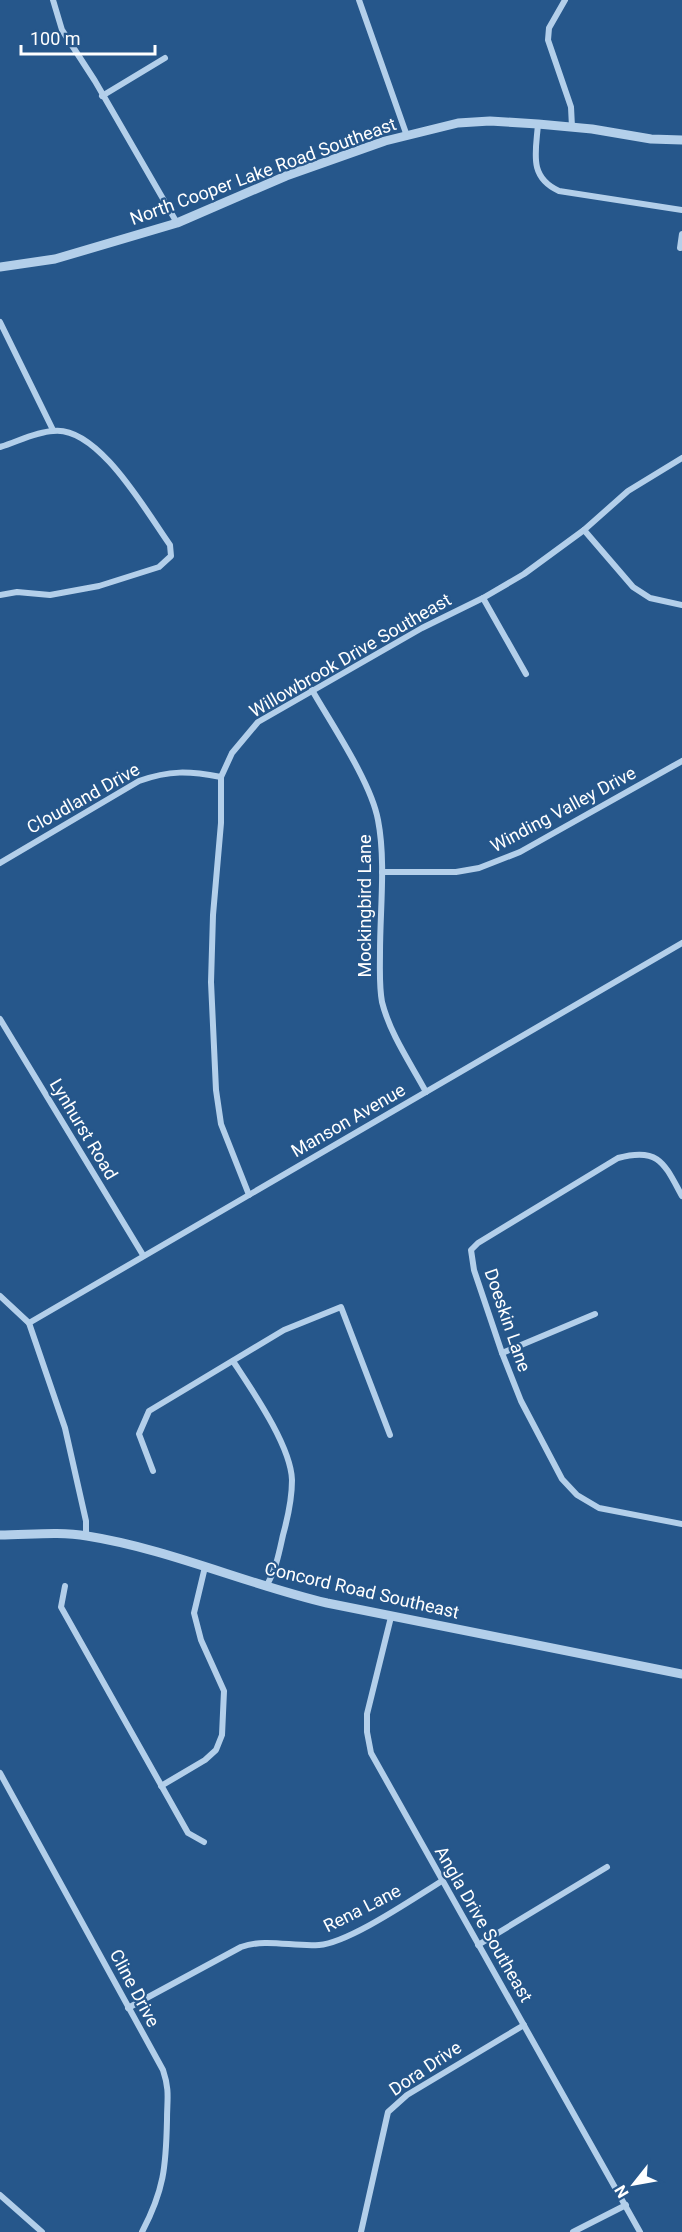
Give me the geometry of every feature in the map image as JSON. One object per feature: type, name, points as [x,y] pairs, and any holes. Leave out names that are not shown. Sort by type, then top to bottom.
[{"type":"street","points":[[53,0],[62,30],[177,223]]},
{"type":"street","points":[[359,0],[406,136]]},
{"type":"street","points":[[565,0],[549,28],[548,40],[571,107],[572,127]]},
{"type":"street","points":[[102,96],[165,58]]},
{"type":"street","name":"North Cooper Lake Road Southeast","points":[[0,267],[55,259],[177,223],[286,176],[386,141],[458,123],[490,121],[538,124],[651,139],[682,140]]},
{"type":"street","points":[[538,124],[536,165],[549,187],[559,191],[682,210]]},
{"type":"street","points":[[680,248],[682,234]]},
{"type":"street","points":[[0,322],[53,430]]},
{"type":"street","points":[[0,447],[53,430],[78,436],[95,446],[112,463],[170,545],[171,556],[159,567],[99,586],[50,595],[17,592],[0,595]]},
{"type":"street","name":"Willowbrook Drive Southeast","points":[[249,1195],[221,1124],[216,1090],[211,982],[213,915],[221,823],[221,777],[232,753],[258,722],[422,628],[483,598],[524,574],[584,530],[628,491],[682,458]]},
{"type":"street","points":[[584,530],[633,587],[650,598],[682,605]]},
{"type":"street","points":[[483,598],[526,674]]},
{"type":"street","name":"Mockingbird Lane","points":[[312,690],[350,754],[373,803],[378,820],[382,872],[380,982],[382,1002],[395,1034],[426,1092]]},
{"type":"street","name":"Winding Valley Drive","points":[[382,872],[456,872],[494,863],[520,852],[682,761]]},
{"type":"street","name":"Cloudland Drive","points":[[0,863],[139,781],[161,773],[198,773],[221,777]]},
{"type":"street","name":"Manson Avenue","points":[[29,1323],[682,943]]},
{"type":"street","name":"Lynhurst Road","points":[[0,1019],[143,1255]]},
{"type":"street","name":"Doeskin Lane","points":[[682,1196],[667,1168],[656,1157],[632,1154],[618,1158],[598,1169],[478,1243],[471,1250],[474,1270],[521,1401],[562,1479],[577,1495],[599,1508],[682,1524]]},
{"type":"street","points":[[0,1296],[29,1323],[65,1428],[86,1521],[86,1536]]},
{"type":"street","points":[[153,1471],[139,1434],[149,1411],[284,1330],[341,1307],[390,1435]]},
{"type":"street","points":[[502,1353],[595,1314]]},
{"type":"street","points":[[233,1361],[261,1405],[283,1446],[292,1479],[285,1527],[274,1572],[266,1587]]},
{"type":"street","name":"Concord Road Southeast","points":[[0,1535],[86,1536],[205,1567],[304,1598],[682,1674]]},
{"type":"street","points":[[161,1786],[205,1760],[216,1750],[222,1735],[224,1690],[201,1640],[194,1613],[205,1567]]},
{"type":"street","points":[[66,1586],[61,1607],[188,1833],[204,1842]]},
{"type":"street","name":"Angla Drive Southeast","points":[[391,1617],[367,1714],[367,1732],[371,1753],[640,2232]]},
{"type":"street","name":"Cline Drive","points":[[0,1773],[71,1899],[163,2070],[169,2087],[166,2167],[152,2212],[142,2232]]},
{"type":"street","points":[[478,1945],[607,1867]]},
{"type":"street","name":"Rena Lane","points":[[128,2008],[241,1947],[256,1942],[319,1945],[352,1934],[442,1881]]},
{"type":"street","name":"Dora Drive","points":[[361,2232],[388,2112],[407,2095],[524,2025]]},
{"type":"street","points":[[0,2195],[42,2232]]},
{"type":"street","points":[[573,2232],[626,2205]]}]
